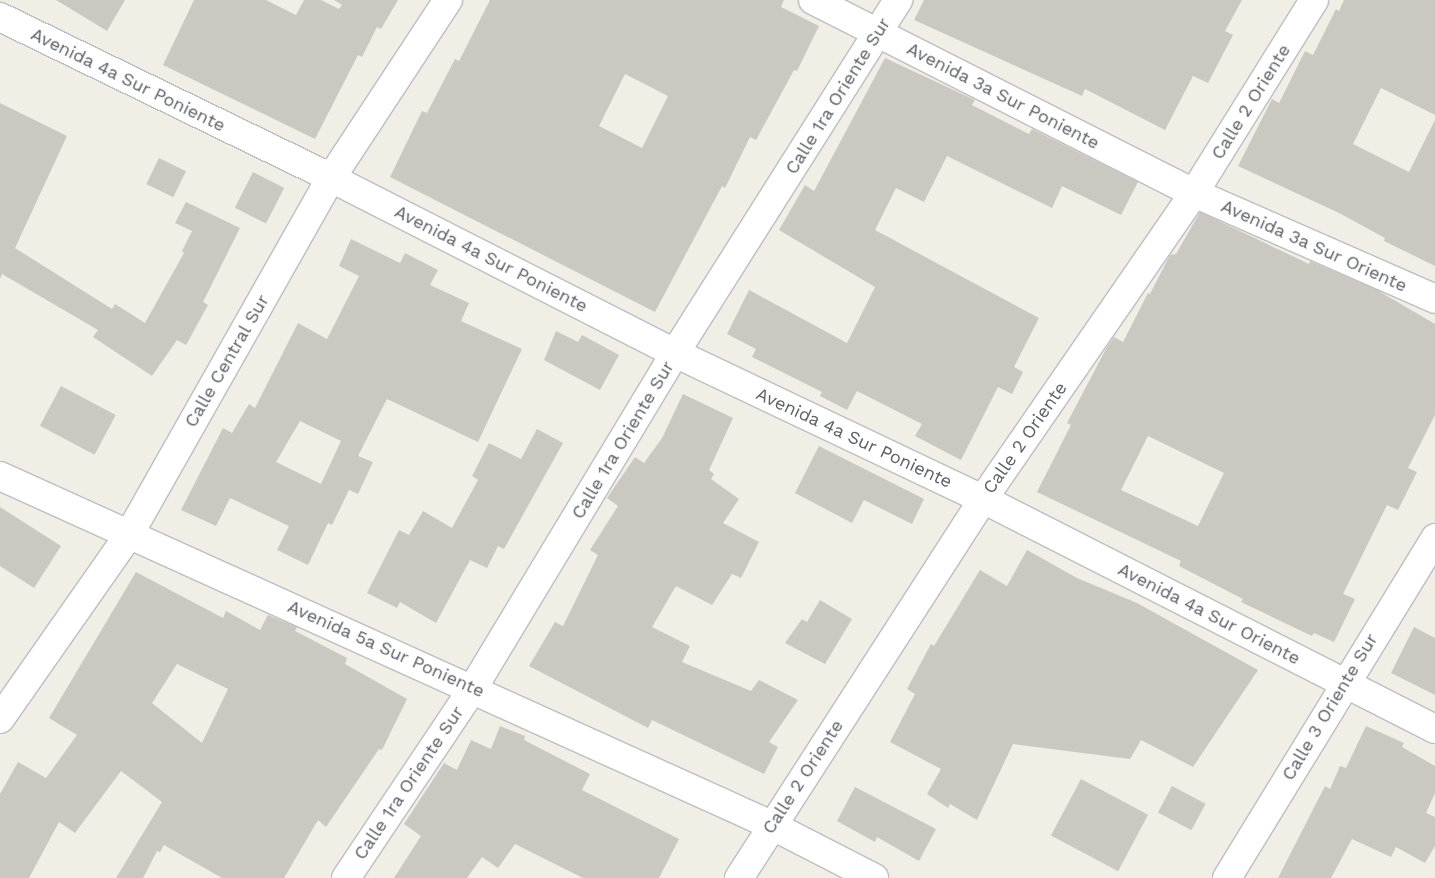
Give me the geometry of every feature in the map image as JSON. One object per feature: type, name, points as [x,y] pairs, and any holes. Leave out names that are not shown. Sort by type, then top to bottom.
[{"type":"street","name":"Calle Central Sur","points":[[0,719],[130,533],[331,178],[448,0]]},
{"type":"street","name":"Avenida 3a Sur Poniente","points":[[813,0],[1194,193]]},
{"type":"street","name":"Calle 1ra Oriente Sur","points":[[346,878],[473,688],[676,353],[898,0]]},
{"type":"street","name":"Calle 2 Oriente","points":[[739,878],[771,825],[983,499],[1194,193],[1314,0]]},
{"type":"street","name":"Avenida 4a Sur Poniente","points":[[0,17],[331,178],[676,353],[983,499]]},
{"type":"street","name":"Avenida 3a Sur Oriente","points":[[1194,193],[1435,299]]},
{"type":"street","name":"Avenida 5a Sur Poniente","points":[[0,476],[473,688],[771,825],[874,878]]},
{"type":"street","name":"Avenida 4a Sur Oriente","points":[[983,499],[1435,729]]},
{"type":"street","name":"Calle 3 Oriente Sur","points":[[1227,878],[1344,683],[1435,538]]},
{"type":"building","points":[[56,0],[125,0],[107,31]]},
{"type":"building","points":[[194,0],[266,0],[296,15],[304,0],[321,0],[339,9],[342,5],[334,0],[398,0],[381,29],[377,27],[362,57],[358,55],[315,139],[163,65]]},
{"type":"building","points":[[490,0],[784,0],[781,7],[819,26],[797,71],[794,70],[756,140],[750,137],[725,188],[722,186],[655,312],[390,177],[422,111],[427,113],[455,59],[459,61]],"holes":[[[625,74],[668,96],[642,148],[599,126]]]},
{"type":"building","points":[[924,0],[1242,0],[1225,31],[1233,35],[1208,83],[1193,76],[1165,130],[1085,89],[1082,96],[914,20]]},
{"type":"building","points":[[1344,0],[1435,0],[1435,115],[1381,88],[1353,144],[1409,172],[1435,120],[1435,266],[1384,241],[1385,238],[1339,213],[1238,166],[1272,99],[1279,103],[1305,51],[1313,55],[1336,9],[1339,11]]},
{"type":"building","points":[[885,58],[975,100],[972,105],[1029,134],[1032,129],[1138,182],[1121,215],[1062,186],[1052,208],[947,156],[924,202],[896,188],[875,230],[1039,318],[1014,367],[1023,372],[1012,394],[998,387],[961,460],[915,436],[922,424],[857,391],[847,410],[820,396],[822,392],[752,357],[756,349],[727,334],[749,290],[847,343],[875,287],[779,230],[805,185],[814,191]]},
{"type":"building","points":[[0,103],[67,136],[15,248],[112,309],[115,304],[145,323],[184,253],[182,251],[192,231],[175,223],[186,202],[240,228],[203,302],[208,305],[186,345],[177,340],[152,376],[93,337],[98,330],[2,274],[0,279]]},
{"type":"building","points":[[159,158],[186,171],[173,197],[146,184]]},
{"type":"building","points":[[253,172],[284,188],[266,224],[235,208]]},
{"type":"building","points":[[1200,212],[1309,264],[1310,261],[1377,290],[1435,324],[1435,415],[1408,468],[1417,472],[1398,510],[1387,505],[1343,594],[1355,599],[1334,642],[1314,633],[1312,636],[1241,602],[1243,599],[1179,566],[1181,561],[1037,492],[1071,425],[1067,423],[1107,347],[1114,337],[1123,342],[1170,255],[1176,254]],"holes":[[[1148,436],[1224,473],[1198,526],[1121,490]]]},
{"type":"building","points":[[351,239],[400,263],[405,253],[438,270],[430,285],[469,303],[461,321],[522,349],[478,442],[387,399],[358,456],[373,462],[358,494],[349,490],[332,525],[328,523],[308,565],[277,550],[289,526],[230,498],[216,526],[181,510],[223,428],[232,433],[249,404],[255,408],[298,323],[327,339],[359,276],[339,266]],"holes":[[[300,421],[341,441],[321,484],[276,462]]]},
{"type":"building","points":[[556,331],[578,342],[582,335],[619,355],[600,390],[544,360]]},
{"type":"building","points":[[61,386],[116,415],[95,455],[40,426]]},
{"type":"building","points":[[683,394],[733,418],[709,470],[714,474],[711,479],[739,499],[723,523],[759,542],[741,578],[732,574],[712,605],[676,586],[652,627],[690,646],[682,662],[751,691],[759,680],[798,700],[769,742],[778,747],[764,774],[652,720],[648,728],[529,666],[555,622],[563,626],[598,555],[590,550],[618,506],[607,498],[635,457],[644,463],[662,438]]},
{"type":"building","points":[[537,429],[563,443],[504,549],[498,546],[487,568],[470,560],[436,623],[400,602],[397,608],[367,593],[399,530],[409,535],[423,511],[452,528],[478,480],[472,476],[489,443],[521,459]]},
{"type":"building","points":[[819,446],[924,499],[912,524],[864,500],[852,523],[795,493]]},
{"type":"building","points":[[0,507],[61,546],[34,588],[0,566]]},
{"type":"building","points":[[1027,550],[1077,578],[1137,603],[1258,670],[1193,767],[1141,740],[1130,759],[1013,744],[977,820],[950,804],[948,808],[927,794],[941,769],[890,742],[915,694],[907,689],[931,644],[934,646],[980,570],[1007,586]]},
{"type":"building","points":[[136,572],[223,618],[226,611],[260,630],[268,615],[297,627],[295,631],[347,658],[345,664],[407,699],[382,750],[379,749],[326,827],[318,820],[284,878],[222,878],[164,845],[160,852],[157,851],[143,878],[116,878],[162,802],[121,771],[75,833],[59,822],[29,878],[0,878],[0,794],[18,762],[46,778],[77,735],[49,718]],"holes":[[[177,664],[228,689],[202,743],[152,703]]]},
{"type":"building","points":[[820,600],[852,619],[825,664],[785,643],[802,619],[807,622]]},
{"type":"building","points":[[1414,627],[1435,638],[1435,695],[1391,673]]},
{"type":"building","points":[[500,726],[525,736],[524,740],[590,774],[582,790],[679,839],[659,878],[583,878],[515,844],[498,868],[482,857],[467,878],[394,878],[421,836],[404,824],[444,763],[457,770],[471,740],[491,749]]},
{"type":"building","points":[[1366,726],[1404,743],[1402,747],[1435,766],[1435,793],[1426,813],[1435,817],[1435,846],[1425,863],[1396,847],[1391,857],[1352,839],[1331,878],[1278,878],[1325,786],[1330,789],[1340,766],[1346,768]]},
{"type":"building","points":[[1081,779],[1148,815],[1118,871],[1051,836]]},
{"type":"building","points":[[1172,786],[1206,804],[1191,830],[1158,812]]},
{"type":"building","points":[[855,787],[936,829],[919,861],[877,837],[875,842],[837,821]]}]
